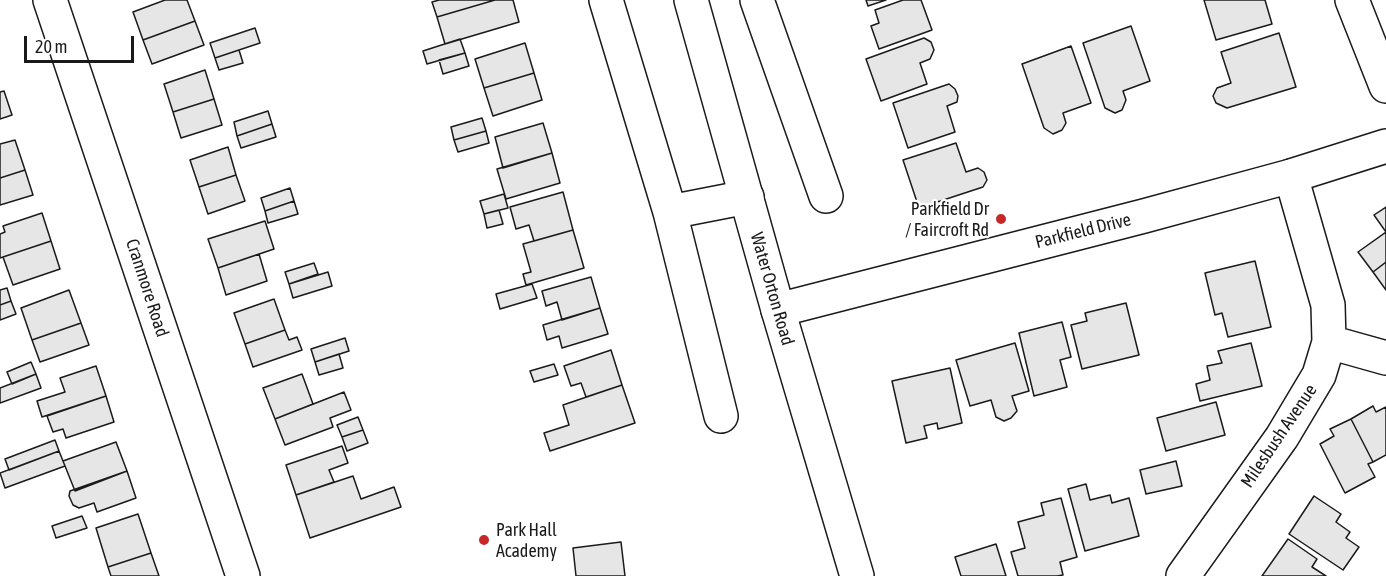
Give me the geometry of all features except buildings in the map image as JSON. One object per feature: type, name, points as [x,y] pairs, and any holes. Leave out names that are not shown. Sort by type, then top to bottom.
[{"type":"street","name":"Cranmore Road","points":[[51,0],[243,576]]},
{"type":"street","points":[[606,0],[670,212],[721,416]]},
{"type":"street","name":"Water Orton Road","points":[[691,0],[778,310],[857,576]]},
{"type":"street","points":[[757,0],[826,196]]},
{"type":"street","points":[[1352,0],[1386,86]]},
{"type":"street","name":"Parkfield Drive","points":[[778,310],[1144,216],[1291,176],[1386,146]]},
{"type":"street","name":"Milesbush Avenue","points":[[1183,576],[1282,437],[1319,375],[1329,342],[1328,305],[1291,176]]},
{"type":"street","points":[[670,212],[747,197]]},
{"type":"street","points":[[1329,342],[1386,358]]},
{"type":"place","name":"Parkfield Dr / Faircroft Rd","points":[[1001,219]]},
{"type":"place","name":"Park Hall Academy","points":[[484,540]]}]
